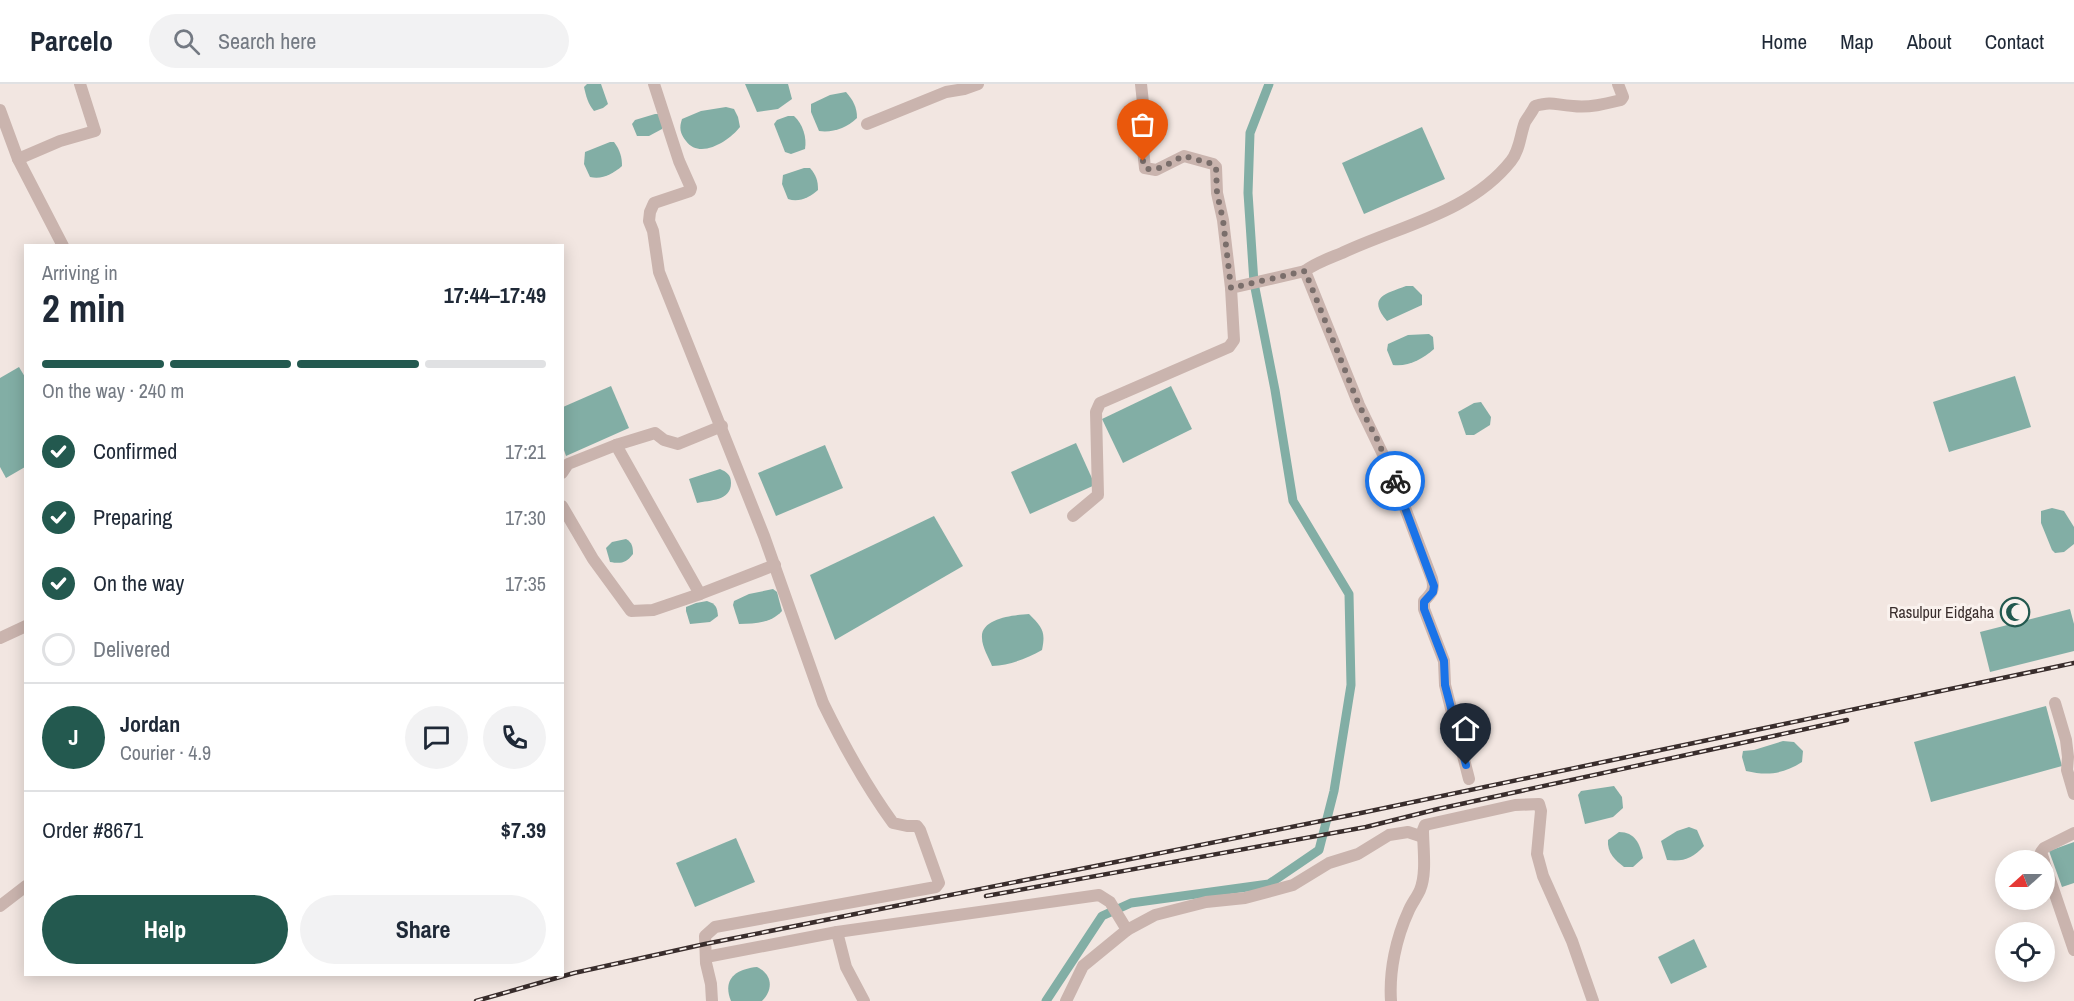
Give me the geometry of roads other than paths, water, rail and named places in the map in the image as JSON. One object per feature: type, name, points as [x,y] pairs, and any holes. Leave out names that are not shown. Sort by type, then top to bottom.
[{"type":"street","points":[[18,159],[60,141],[95,130],[80,84]]},
{"type":"street","points":[[654,84],[679,161],[691,188],[690,191],[654,203],[650,212],[649,221],[653,231],[657,266],[775,565],[823,703],[835,729],[893,823],[907,826],[917,825],[939,883],[936,887],[715,927],[705,936],[712,1001]]},
{"type":"street","points":[[867,124],[946,92],[978,84]]},
{"type":"street","points":[[1073,516],[1098,495],[1096,412],[1100,403],[1229,347],[1234,340],[1233,288],[1217,193],[1216,167],[1213,164],[1184,156],[1156,170],[1145,168],[1143,149],[1146,131],[1141,84]]},
{"type":"street","points":[[1233,288],[1305,271],[1367,241],[1439,214],[1490,182],[1510,162],[1516,154],[1525,123],[1534,106],[1550,102],[1571,106],[1591,106],[1621,100],[1623,97],[1618,84]]},
{"type":"street","points":[[0,110],[18,159],[62,244]]},
{"type":"street","points":[[1305,271],[1359,405],[1391,471],[1432,579],[1433,592],[1424,602],[1424,609],[1444,661],[1445,685],[1469,779]]},
{"type":"street","points":[[564,470],[568,464],[655,433],[664,440],[678,444],[722,426]]},
{"type":"street","points":[[616,445],[700,594]]},
{"type":"street","points":[[564,509],[593,559],[631,611],[653,610],[775,565]]},
{"type":"street","points":[[0,638],[24,627]]},
{"type":"street","points":[[2055,703],[2066,740],[2067,770],[2074,794]]},
{"type":"street","points":[[1390,1001],[1391,969],[1401,929],[1421,889],[1425,825],[1515,805],[1539,804],[1541,811],[1538,854],[1543,876],[1572,941],[1593,1001]]},
{"type":"street","points":[[1066,1001],[1083,966],[1127,930],[1155,915],[1206,902],[1245,898],[1293,885],[1329,863],[1358,854],[1389,835],[1408,832],[1423,837]]},
{"type":"street","points":[[2042,850],[2074,833]]},
{"type":"street","points":[[0,906],[24,888]]},
{"type":"street","points":[[706,957],[837,932],[1099,895],[1110,902],[1127,930]]},
{"type":"street","points":[[2055,895],[2074,951]]},
{"type":"street","points":[[837,932],[846,967],[864,1001]]},
{"type":"water","points":[[587,84],[601,84],[608,104],[594,111],[584,87]]},
{"type":"water","points":[[745,84],[788,84],[792,99],[778,109],[757,112]]},
{"type":"water","points":[[846,92],[854,104],[857,118],[849,125],[839,129],[819,131],[811,112],[811,104],[830,95]]},
{"type":"water","points":[[726,107],[734,109],[740,127],[729,138],[706,149],[699,149],[686,141],[681,130],[682,119],[701,111]]},
{"type":"water","points":[[659,114],[662,120],[662,129],[649,136],[637,136],[632,124],[635,120]]},
{"type":"water","points":[[794,116],[797,119],[804,131],[805,140],[805,149],[791,154],[785,152],[774,124],[777,120]]},
{"type":"water","points":[[1422,127],[1445,179],[1364,214],[1342,163]]},
{"type":"water","points":[[614,142],[618,148],[622,166],[607,176],[590,177],[584,164],[585,152]]},
{"type":"water","points":[[810,168],[814,173],[818,190],[804,199],[788,199],[782,184],[783,175]]},
{"type":"water","points":[[1406,286],[1413,286],[1422,295],[1422,305],[1387,321],[1381,313],[1379,301],[1385,294]]},
{"type":"water","points":[[1429,334],[1433,337],[1434,349],[1415,361],[1404,365],[1393,365],[1387,350],[1388,344],[1408,335]]},
{"type":"water","points":[[19,367],[24,375],[24,468],[6,478],[0,467],[0,378]]},
{"type":"water","points":[[2015,376],[2031,427],[1949,452],[1933,402]]},
{"type":"water","points":[[611,386],[629,428],[566,456],[564,407]]},
{"type":"water","points":[[1171,386],[1192,429],[1123,463],[1102,419]]},
{"type":"water","points":[[1481,402],[1491,417],[1490,425],[1474,435],[1466,435],[1458,412],[1474,403]]},
{"type":"water","points":[[1076,443],[1095,485],[1030,514],[1011,472]]},
{"type":"water","points":[[825,445],[843,488],[776,516],[758,473]]},
{"type":"water","points":[[720,469],[730,478],[728,493],[719,499],[697,503],[689,479]]},
{"type":"water","points":[[2052,508],[2064,511],[2074,527],[2074,544],[2064,552],[2055,553],[2052,550],[2041,523],[2041,511]]},
{"type":"water","points":[[934,516],[963,566],[835,640],[810,575]]},
{"type":"water","points":[[626,539],[632,545],[633,554],[623,562],[610,562],[606,548],[612,542]]},
{"type":"water","points":[[773,589],[777,592],[782,611],[768,620],[739,624],[733,605],[734,601],[749,594]]},
{"type":"water","points":[[707,601],[715,606],[718,616],[710,622],[690,624],[686,607]]},
{"type":"water","points":[[2070,609],[2074,624],[2074,651],[1990,672],[1980,632]]},
{"type":"water","points":[[1029,614],[1042,630],[1042,650],[1018,661],[992,666],[984,649],[983,631],[999,619]]},
{"type":"water","points":[[2046,706],[2062,766],[1931,802],[1914,742]]},
{"type":"water","points":[[1783,741],[1794,742],[1803,751],[1802,762],[1775,773],[1746,771],[1742,757],[1743,751]]},
{"type":"water","points":[[1614,786],[1622,797],[1623,808],[1613,817],[1585,824],[1578,795],[1581,791]]},
{"type":"water","points":[[1689,827],[1697,830],[1704,846],[1688,858],[1667,860],[1661,841]]},
{"type":"water","points":[[1619,832],[1633,837],[1640,848],[1643,858],[1633,867],[1624,867],[1610,852],[1608,840]]},
{"type":"water","points":[[736,838],[755,882],[695,907],[676,863]]},
{"type":"water","points":[[2074,842],[2074,883],[2062,887],[2055,868],[2055,850],[2052,850]]},
{"type":"water","points":[[1694,939],[1707,967],[1671,984],[1658,957]]},
{"type":"water","points":[[757,967],[766,974],[770,982],[766,996],[762,1001],[731,1001],[728,987],[733,977],[743,970]]},
{"type":"waterway","points":[[1046,1001],[1102,916],[1131,903],[1269,884],[1319,850],[1334,791],[1351,685],[1349,594],[1293,501],[1275,390],[1254,283],[1248,193],[1250,133],[1269,84]]},
{"type":"railway","points":[[564,976],[705,944],[1361,813],[2074,663]]},
{"type":"railway","points":[[986,896],[1366,827],[1438,809],[1847,720]]},
{"type":"railway","points":[[476,1001],[564,976]]},
{"type":"place","name":"Rasulpur Eidgaha","points":[[2015,612]]}]
